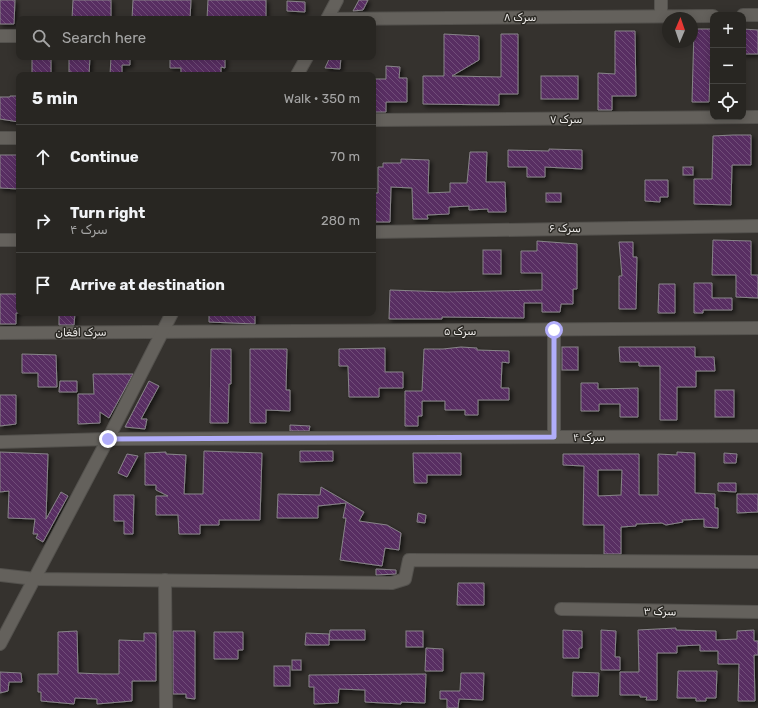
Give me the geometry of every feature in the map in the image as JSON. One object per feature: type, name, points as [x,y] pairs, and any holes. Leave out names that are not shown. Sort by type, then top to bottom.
[{"type":"street","points":[[329,16],[337,0]]},
{"type":"street","points":[[662,0],[662,12]]},
{"type":"street","points":[[746,15],[758,15]]},
{"type":"street","name":"سرک ۸","points":[[376,19],[662,16]]},
{"type":"street","name":"سرک ۸","points":[[698,16],[710,16]]},
{"type":"street","points":[[0,36],[16,36]]},
{"type":"street","points":[[298,72],[304,60]]},
{"type":"street","name":"سرک ۷","points":[[376,120],[758,117]]},
{"type":"street","points":[[0,138],[16,138]]},
{"type":"street","name":"سرک ۶","points":[[376,232],[546,228],[614,229],[758,226]]},
{"type":"street","points":[[0,240],[16,240]]},
{"type":"street","points":[[0,644],[108,439],[170,316]]},
{"type":"street","name":"سرک ۵","points":[[162,331],[758,328]]},
{"type":"street","points":[[554,330],[554,437]]},
{"type":"street","name":"سرک افغان","points":[[0,334],[162,331]]},
{"type":"street","name":"سرک ۴","points":[[0,442],[108,439],[758,436]]},
{"type":"street","points":[[0,575],[35,578],[392,583],[405,579],[409,560],[758,562]]},
{"type":"street","points":[[165,580],[166,708]]},
{"type":"street","name":"سرک ۳","points":[[561,609],[758,612]]},
{"type":"building","points":[[0,0],[15,0],[14,24],[0,24]]},
{"type":"building","points":[[73,0],[111,0],[111,16],[72,16]]},
{"type":"building","points":[[133,0],[191,0],[190,16],[132,16]]},
{"type":"building","points":[[208,0],[266,0],[266,16],[207,16]]},
{"type":"building","points":[[359,0],[368,0],[363,10],[353,11]]},
{"type":"building","points":[[287,1],[305,2],[305,12],[287,11]]},
{"type":"building","points":[[698,29],[710,29],[709,102],[692,102],[693,48],[698,48]]},
{"type":"building","points":[[746,29],[758,30],[758,54],[746,54]]},
{"type":"building","points":[[615,31],[635,31],[636,96],[612,96],[612,110],[598,110],[598,73],[615,74]]},
{"type":"building","points":[[444,34],[479,36],[479,60],[452,76],[501,77],[501,34],[518,34],[518,94],[499,94],[499,105],[423,104],[423,76],[444,76]]},
{"type":"building","points":[[32,60],[51,60],[51,72],[32,72]]},
{"type":"building","points":[[69,60],[90,60],[89,72],[69,72]]},
{"type":"building","points":[[111,60],[130,60],[130,65],[122,65],[122,72],[110,72]]},
{"type":"building","points":[[170,60],[225,60],[225,68],[221,67],[221,72],[181,72],[181,68],[170,68]]},
{"type":"building","points":[[329,60],[341,60],[340,69],[325,68]]},
{"type":"building","points":[[386,66],[400,67],[399,78],[407,78],[407,102],[386,102],[386,112],[376,112],[376,79],[386,79]]},
{"type":"building","points":[[541,76],[578,76],[578,99],[541,99]]},
{"type":"building","points":[[16,96],[16,122],[0,119],[0,97]]},
{"type":"building","points":[[751,135],[751,165],[732,165],[731,205],[694,204],[694,179],[712,179],[713,136]]},
{"type":"building","points":[[549,149],[582,150],[582,169],[545,167],[545,177],[527,177],[527,167],[508,167],[508,150],[549,151]]},
{"type":"building","points":[[470,152],[487,152],[486,182],[505,182],[506,212],[488,212],[488,209],[469,210],[469,206],[449,207],[449,214],[427,215],[428,219],[413,219],[412,188],[391,187],[390,222],[376,222],[378,167],[383,167],[383,163],[401,163],[401,159],[429,160],[428,193],[450,192],[450,183],[467,183]]},
{"type":"building","points":[[0,155],[16,155],[16,189],[0,188]]},
{"type":"building","points":[[683,167],[693,167],[693,175],[683,175]]},
{"type":"building","points":[[645,180],[668,180],[668,197],[660,197],[660,202],[645,201]]},
{"type":"building","points":[[546,193],[561,193],[561,202],[546,202]]},
{"type":"building","points":[[713,240],[751,241],[751,275],[758,275],[758,298],[736,297],[736,275],[712,275]]},
{"type":"building","points":[[537,241],[577,244],[577,289],[573,289],[573,304],[561,304],[560,312],[542,312],[542,303],[524,303],[524,318],[442,317],[442,319],[389,319],[390,290],[447,292],[542,290],[542,273],[521,273],[521,251],[537,251]]},
{"type":"building","points":[[619,242],[633,242],[633,257],[637,257],[636,309],[619,309],[619,276],[622,276]]},
{"type":"building","points":[[483,250],[501,250],[501,274],[483,274]]},
{"type":"building","points":[[694,283],[712,283],[712,298],[732,298],[732,310],[703,310],[703,313],[694,313]]},
{"type":"building","points":[[659,284],[675,284],[675,313],[658,313]]},
{"type":"building","points":[[0,294],[16,294],[16,324],[0,324]]},
{"type":"building","points":[[59,316],[75,316],[74,325],[59,325]]},
{"type":"building","points":[[209,316],[255,316],[255,324],[209,322]]},
{"type":"building","points":[[461,347],[477,348],[477,350],[509,351],[509,363],[502,362],[501,388],[509,388],[509,400],[478,400],[478,415],[465,415],[465,410],[445,410],[445,401],[422,401],[422,416],[418,416],[418,426],[405,426],[405,391],[422,391],[424,349]]},
{"type":"building","points":[[562,347],[578,347],[578,370],[562,370]]},
{"type":"building","points":[[619,347],[695,347],[695,357],[714,357],[715,371],[696,371],[696,387],[677,387],[677,420],[660,420],[660,366],[639,366],[639,362],[620,362]]},
{"type":"building","points":[[385,348],[385,372],[403,372],[403,388],[379,388],[379,397],[349,397],[348,366],[339,366],[339,349]]},
{"type":"building","points":[[211,349],[231,349],[231,384],[229,384],[228,423],[210,423]]},
{"type":"building","points":[[250,349],[287,349],[286,390],[290,390],[290,411],[266,410],[266,423],[250,423]]},
{"type":"building","points":[[22,354],[56,355],[57,387],[38,387],[38,373],[22,373]]},
{"type":"building","points":[[93,374],[133,374],[109,418],[100,412],[100,423],[78,424],[78,394],[94,394]]},
{"type":"building","points":[[60,381],[77,381],[77,392],[59,392]]},
{"type":"building","points":[[149,381],[159,386],[141,419],[147,419],[145,429],[125,427]]},
{"type":"building","points":[[581,383],[598,383],[598,389],[638,388],[638,417],[620,417],[620,404],[599,404],[599,411],[581,411]]},
{"type":"building","points":[[715,390],[734,390],[734,417],[715,417]]},
{"type":"building","points":[[0,395],[16,395],[16,424],[0,426]]},
{"type":"building","points":[[290,425],[310,426],[309,431],[290,431]]},
{"type":"building","points":[[204,451],[262,453],[260,520],[219,520],[219,525],[200,525],[200,534],[179,534],[178,515],[156,515],[156,496],[168,496],[156,490],[156,485],[145,485],[145,453],[166,452],[166,454],[186,455],[184,494],[203,494]]},
{"type":"building","points":[[300,451],[333,451],[333,461],[300,462]]},
{"type":"building","points":[[0,452],[48,454],[46,519],[61,492],[68,496],[43,542],[36,538],[38,534],[33,534],[35,519],[8,518],[9,491],[0,492]]},
{"type":"building","points":[[677,452],[695,453],[695,493],[715,494],[715,508],[718,508],[718,528],[704,527],[704,519],[682,520],[683,522],[666,525],[662,523],[636,524],[636,526],[621,527],[621,554],[604,554],[604,525],[583,525],[584,466],[563,465],[563,454],[639,454],[639,495],[658,495],[658,454],[677,455]],"holes":[[[598,470],[622,470],[621,495],[598,496]]]},
{"type":"building","points":[[413,453],[461,453],[461,475],[427,475],[427,483],[414,483]]},
{"type":"building","points":[[724,453],[737,454],[736,463],[724,463]]},
{"type":"building","points":[[127,454],[138,456],[127,477],[118,473]]},
{"type":"building","points":[[718,483],[736,483],[736,492],[718,491]]},
{"type":"building","points":[[321,487],[364,512],[359,521],[387,525],[401,533],[399,550],[385,548],[382,566],[340,560],[346,518],[343,518],[346,503],[318,506],[318,518],[277,518],[278,494],[320,495]]},
{"type":"building","points":[[737,494],[758,494],[758,512],[737,513]]},
{"type":"building","points":[[114,495],[134,495],[133,534],[124,534],[124,521],[114,521]]},
{"type":"building","points":[[418,513],[426,515],[425,523],[417,522]]},
{"type":"building","points":[[376,569],[396,570],[396,574],[376,575]]},
{"type":"building","points":[[458,583],[484,583],[484,605],[457,605]]},
{"type":"building","points":[[676,628],[676,630],[716,631],[716,640],[737,639],[737,631],[754,630],[754,641],[758,641],[758,655],[754,655],[755,701],[738,701],[739,664],[718,664],[718,651],[700,651],[700,645],[677,646],[677,653],[657,653],[657,700],[646,700],[647,697],[640,697],[640,695],[620,695],[620,672],[639,672],[638,630]]},
{"type":"building","points":[[330,630],[365,630],[365,640],[329,640]]},
{"type":"building","points":[[563,630],[582,631],[582,648],[579,648],[579,658],[563,658]]},
{"type":"building","points":[[601,630],[616,631],[615,657],[620,657],[620,670],[601,670]]},
{"type":"building","points":[[77,631],[78,673],[102,674],[119,674],[119,640],[144,641],[144,633],[156,633],[156,681],[132,681],[132,701],[97,704],[97,699],[75,698],[74,704],[41,701],[41,692],[38,692],[38,674],[58,674],[58,632]]},
{"type":"building","points":[[173,631],[195,631],[195,699],[186,698],[186,694],[173,694]]},
{"type":"building","points":[[406,631],[423,631],[423,647],[406,647]]},
{"type":"building","points":[[214,632],[243,632],[243,650],[238,650],[238,659],[214,659]]},
{"type":"building","points":[[306,633],[329,634],[329,645],[305,645]]},
{"type":"building","points":[[426,648],[443,649],[443,671],[425,671]]},
{"type":"building","points":[[292,660],[301,660],[301,670],[292,670]]},
{"type":"building","points":[[274,666],[290,666],[290,686],[274,686]]},
{"type":"building","points":[[678,671],[717,671],[716,698],[706,698],[706,701],[696,701],[696,698],[677,698]]},
{"type":"building","points":[[0,672],[21,673],[22,682],[9,682],[8,691],[0,693]]},
{"type":"building","points":[[573,672],[599,673],[598,696],[572,696]]},
{"type":"building","points":[[461,673],[484,673],[483,700],[459,699],[458,708],[447,708],[447,699],[440,699],[440,691],[460,691]]},
{"type":"building","points":[[426,674],[425,703],[401,702],[401,704],[365,702],[365,690],[339,689],[338,703],[314,704],[314,687],[309,687],[309,675]]},
{"type":"route","points":[[108,439],[554,437],[554,330]]}]
